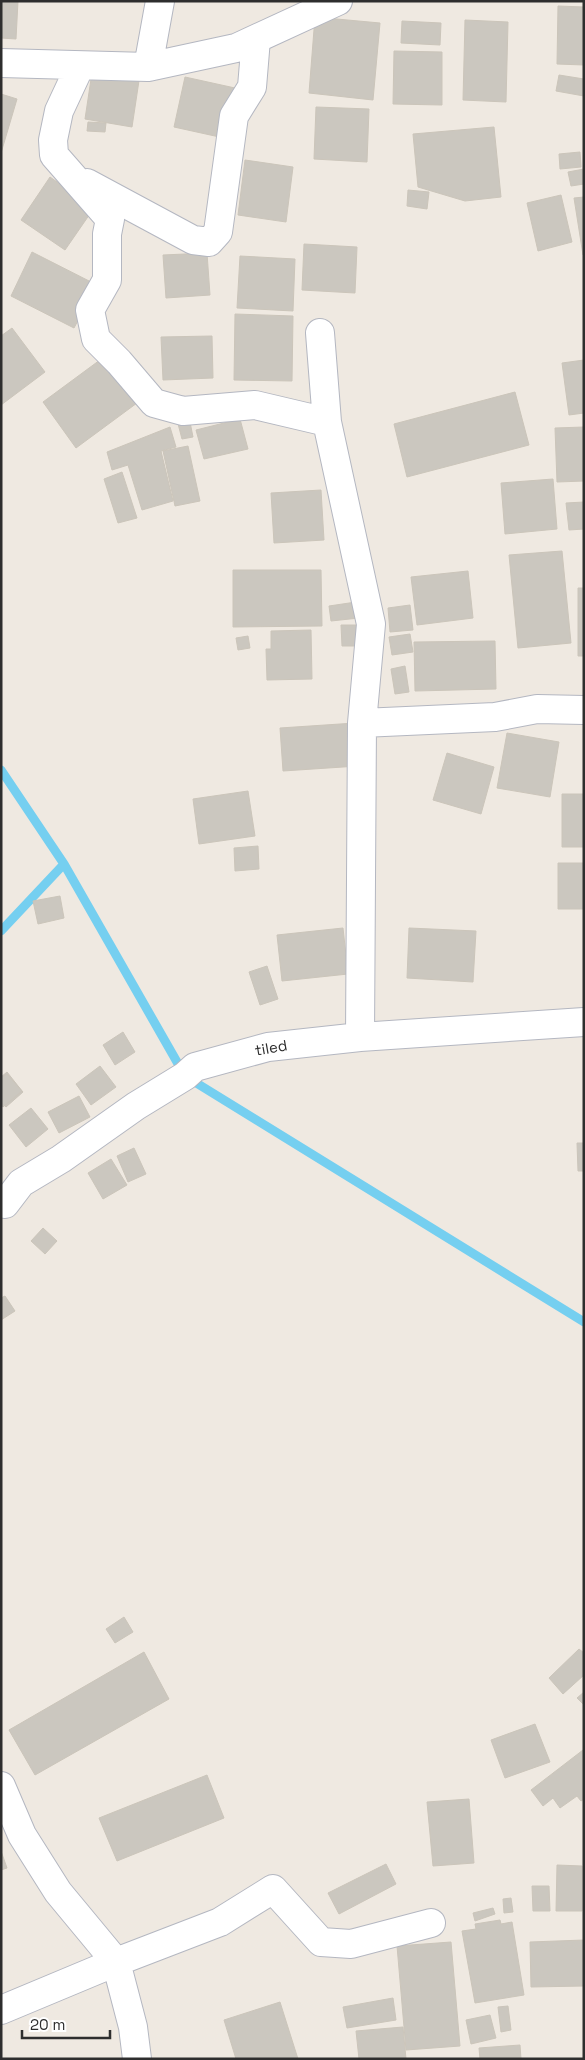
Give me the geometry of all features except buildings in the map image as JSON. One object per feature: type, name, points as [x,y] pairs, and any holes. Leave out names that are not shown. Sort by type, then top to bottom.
[{"type":"street","points":[[148,67],[160,1]]},
{"type":"street","points":[[1,63],[148,67],[236,48],[338,1]]},
{"type":"street","points":[[54,155],[76,177],[194,240],[209,242],[218,232],[234,116],[252,87],[256,39]]},
{"type":"street","points":[[80,66],[59,111],[53,140],[54,155],[110,219],[106,234],[107,280],[90,310],[96,339],[119,362],[154,403],[183,411],[255,405],[327,422]]},
{"type":"street","points":[[320,333],[327,422],[371,624],[362,723],[360,1038]]},
{"type":"street","points":[[362,723],[494,717],[536,709],[584,710]]},
{"type":"street","name":"tiled","points":[[2,1205],[21,1183],[61,1159],[136,1106],[185,1076],[195,1067],[268,1047],[360,1038],[584,1022]]},
{"type":"street","points":[[1,1786],[22,1835],[58,1892],[116,1962],[133,2027],[137,2059]]},
{"type":"street","points":[[1,2010],[116,1962],[220,1922],[250,1901],[273,1889],[321,1942],[351,1944],[431,1923]]},
{"type":"waterway","points":[[1,770],[64,864],[185,1076],[584,1322]]},
{"type":"waterway","points":[[1,931],[64,864]]}]
